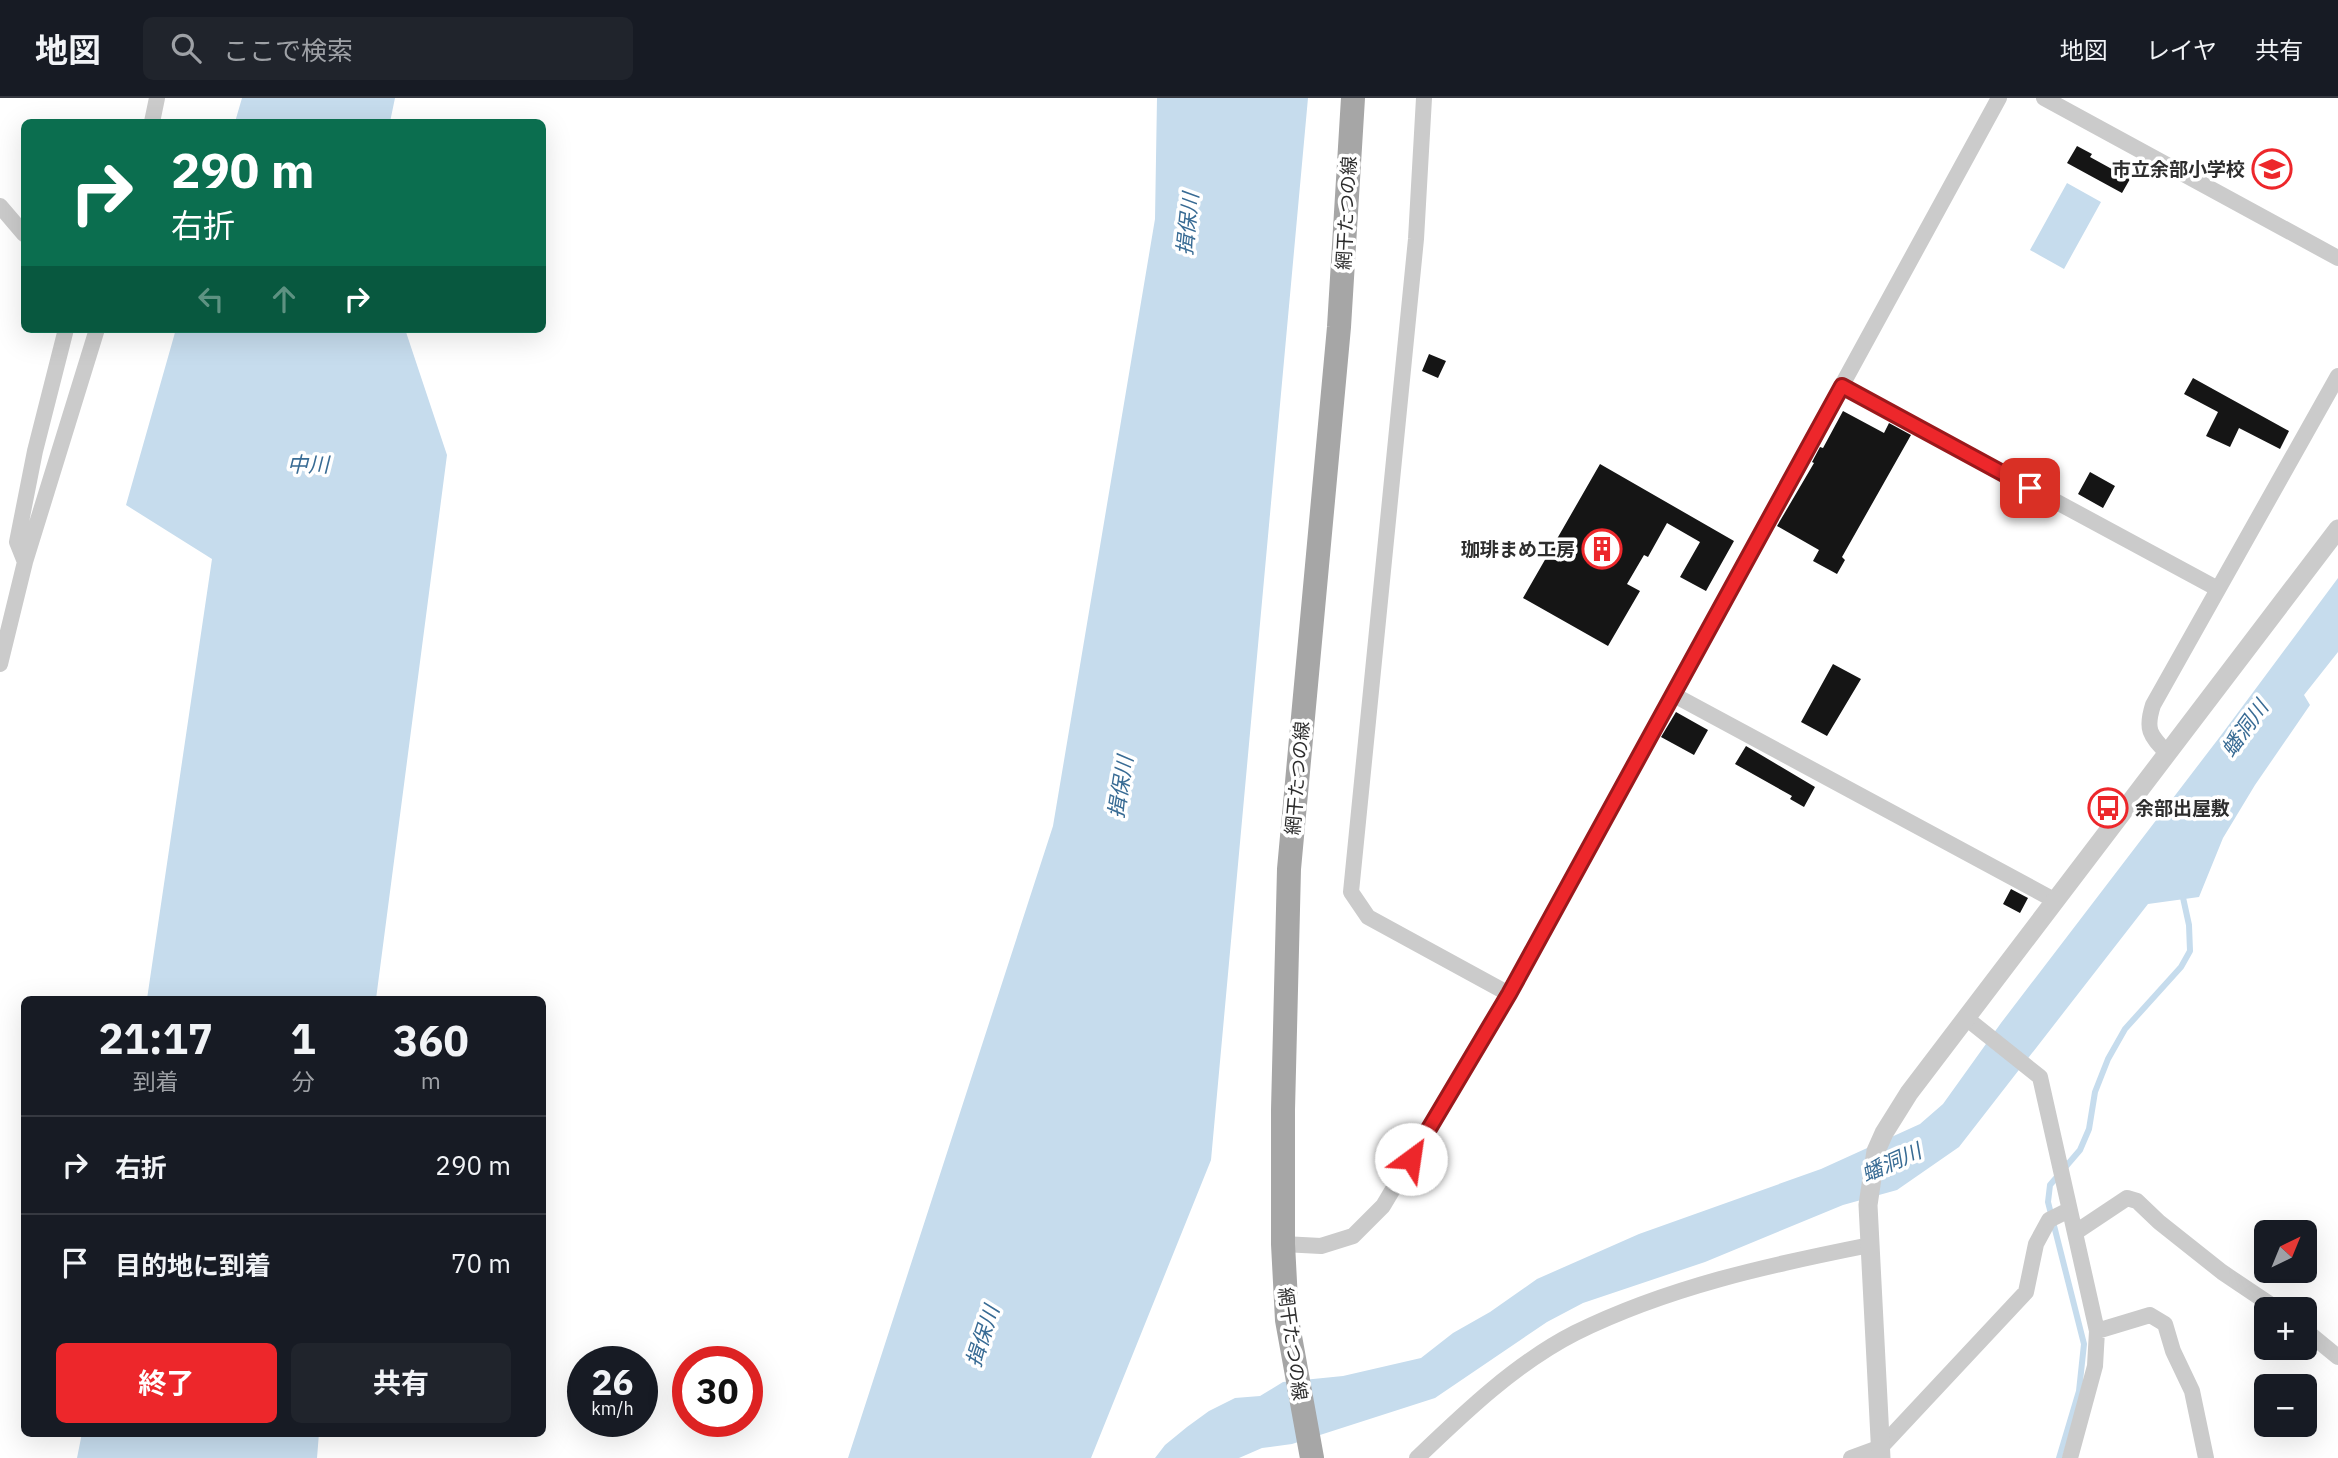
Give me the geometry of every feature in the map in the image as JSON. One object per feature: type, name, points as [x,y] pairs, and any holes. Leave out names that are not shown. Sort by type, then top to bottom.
[{"type":"main road","name":"網干たつの線","points":[[1312,1458],[1287,1320],[1283,1244],[1283,1110],[1289,869],[1339,327],[1353,98]]},
{"type":"street","points":[[153,119],[157,98]]},
{"type":"street","points":[[1424,98],[1415,253],[1351,892],[1368,917],[1509,994]]},
{"type":"street","points":[[1283,1244],[1321,1245],[1353,1236],[1383,1206],[1509,994],[1999,98]]},
{"type":"street","points":[[2043,98],[2338,258]]},
{"type":"street","points":[[0,205],[21,230]]},
{"type":"street","points":[[25,562],[17,542],[35,451],[65,333]]},
{"type":"street","points":[[0,664],[25,562],[96,333]]},
{"type":"street","points":[[2167,752],[2151,735],[2149,719],[2153,705],[2338,376]]},
{"type":"street","points":[[1842,386],[2218,589]]},
{"type":"street","points":[[1881,1453],[1868,1205],[1876,1151],[1896,1112],[2054,900],[2338,529]]},
{"type":"street","points":[[1674,695],[2054,900]]},
{"type":"street","points":[[1966,1018],[2040,1077],[2097,1331],[2095,1366],[2070,1458]]},
{"type":"street","points":[[2076,1232],[2127,1198],[2137,1201],[2222,1272],[2259,1297]]},
{"type":"street","points":[[1851,1458],[1881,1453],[2026,1292],[2036,1244],[2049,1220],[2069,1210]]},
{"type":"street","points":[[1417,1458],[1520,1369],[1573,1334],[1665,1296],[1756,1268],[1870,1245]]},
{"type":"street","points":[[2097,1331],[2150,1315],[2165,1324],[2173,1351],[2192,1391],[2206,1458]]},
{"type":"street","points":[[2317,1340],[2338,1357]]},
{"type":"water","points":[[242,98],[395,98],[391,119],[236,119]]},
{"type":"water","name":"揖保川","points":[[1157,98],[1308,98],[1211,1160],[1091,1458],[848,1458],[1053,826],[1155,219]]},
{"type":"water","points":[[2067,183],[2101,202],[2064,269],[2030,250]]},
{"type":"water","name":"中川","points":[[175,333],[406,333],[447,455],[376,996],[147,996],[212,559],[126,505]]},
{"type":"water","name":"蟠洞川","points":[[2338,578],[2338,652],[2304,695],[2310,705],[2255,785],[2223,838],[2199,897],[2148,904],[1959,1147],[1897,1190],[1843,1205],[1705,1262],[1583,1303],[1547,1322],[1435,1398],[1292,1444],[1262,1448],[1239,1458],[1155,1458],[1165,1445],[1187,1427],[1209,1411],[1235,1398],[1260,1396],[1283,1382],[1343,1376],[1421,1358],[1453,1333],[1490,1312],[1537,1279],[1639,1234],[1821,1169],[1920,1124],[1943,1104],[2001,1023]]},
{"type":"water","points":[[81,1437],[319,1437],[317,1458],[77,1458]]},
{"type":"building","points":[[2077,146],[2092,154],[2090,157],[2130,179],[2122,193],[2067,163]]},
{"type":"building","points":[[1429,354],[1446,361],[1438,378],[1422,371]]},
{"type":"building","points":[[2193,378],[2289,431],[2280,449],[2239,428],[2230,447],[2206,436],[2218,412],[2184,394]]},
{"type":"building","points":[[1843,411],[1884,433],[1889,423],[1911,435],[1842,557],[1845,560],[1837,574],[1813,561],[1819,550],[1777,526]]},
{"type":"building","name":"珈琲まめ工房","points":[[1600,464],[1734,541],[1706,591],[1680,577],[1700,542],[1667,523],[1648,557],[1644,555],[1627,584],[1640,591],[1608,646],[1523,598]]},
{"type":"building","points":[[2090,472],[2115,486],[2103,508],[2078,494]]},
{"type":"building","points":[[1833,664],[1861,679],[1827,736],[1801,722]]},
{"type":"building","points":[[1676,712],[1708,730],[1694,755],[1661,737]]},
{"type":"building","points":[[1746,746],[1815,787],[1804,807],[1790,799],[1792,796],[1735,764]]},
{"type":"building","points":[[2011,889],[2028,898],[2020,913],[2003,904]]},
{"type":"waterway","points":[[2059,1458],[2079,1391],[2084,1344],[2048,1202],[2050,1185],[2080,1150],[2089,1129],[2095,1092],[2108,1059],[2125,1029],[2181,967],[2190,951],[2189,925],[2182,893]]},
{"type":"place","name":"市立余部小学校","points":[[2272,169]]},
{"type":"place","name":"珈琲まめ工房","points":[[1602,549]]},
{"type":"place","name":"余部出屋敷","points":[[2108,808]]},
{"type":"route","points":[[1411,1159],[1509,994],[1842,386],[2030,488]]}]
